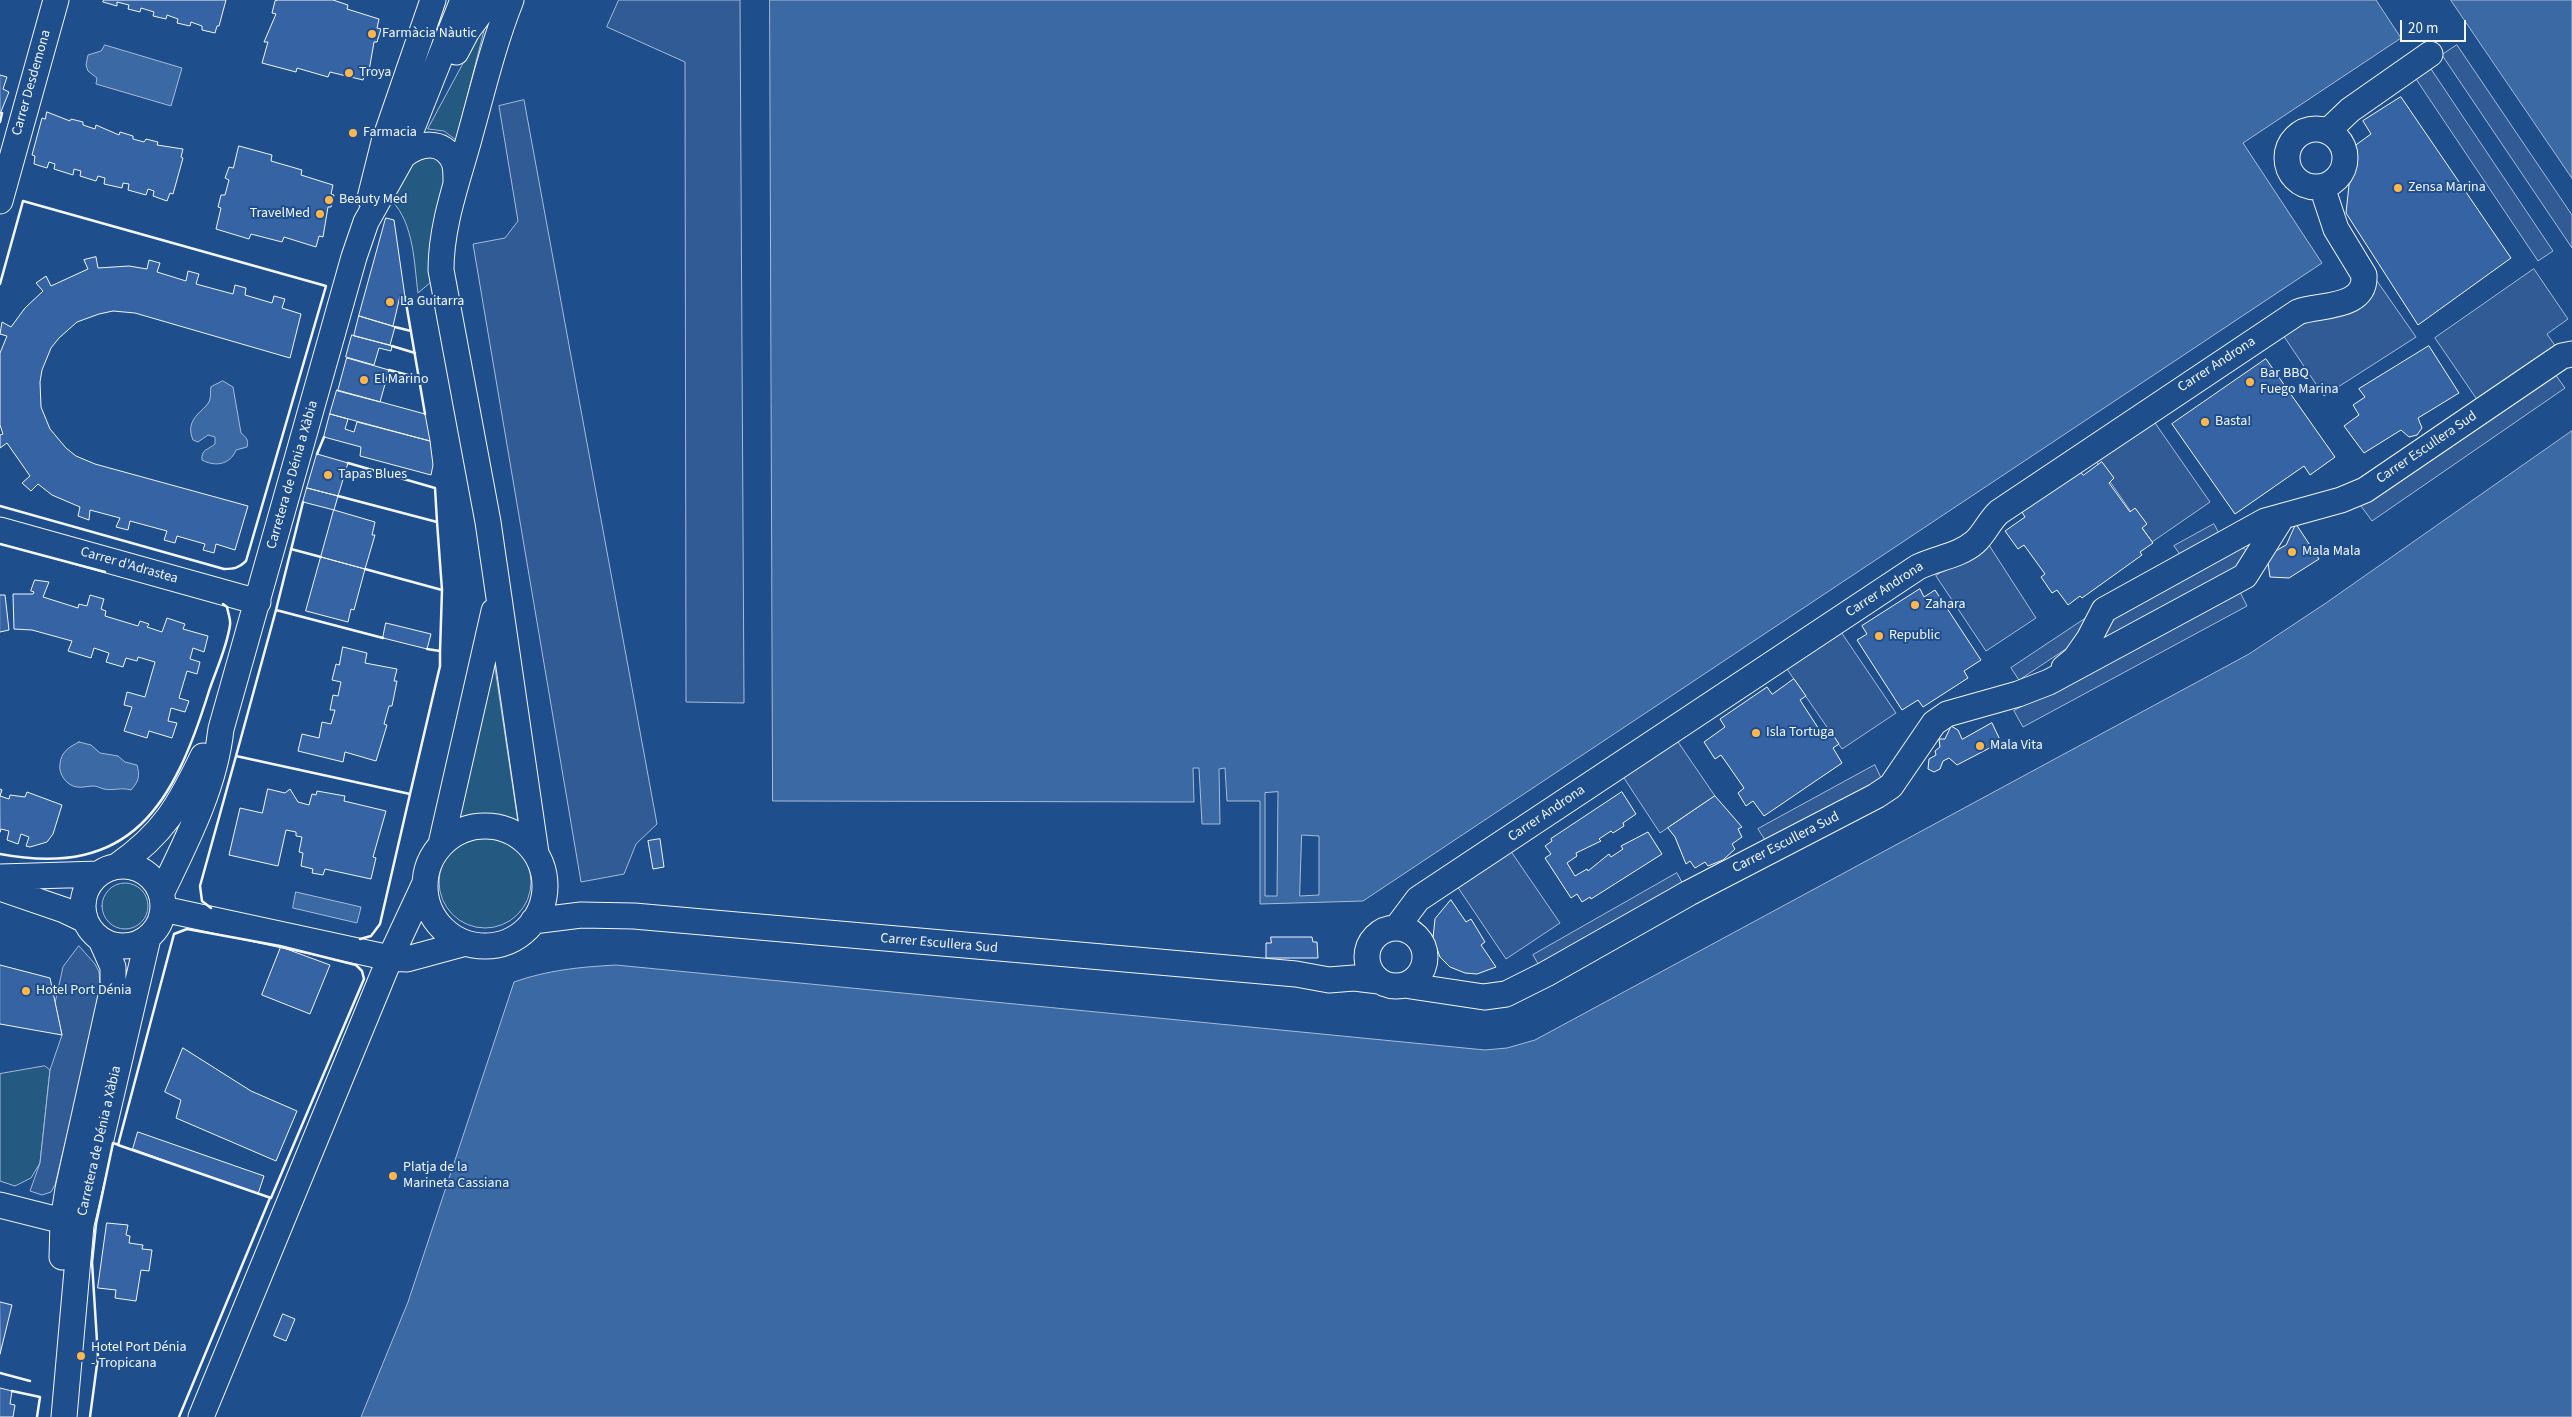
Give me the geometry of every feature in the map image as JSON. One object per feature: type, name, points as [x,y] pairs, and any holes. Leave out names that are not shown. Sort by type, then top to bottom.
[{"type":"street","name":"Carrer Desdemona","points":[[0,201],[4,165],[56,0]]},
{"type":"street","name":"Carretera de Dénia a Xàbia","points":[[162,901],[218,757],[221,729],[354,257],[366,222],[373,184],[384,142],[433,0]]},
{"type":"street","name":"Carretera de Dénia a Xàbia","points":[[366,222],[403,156],[410,133],[463,0]]},
{"type":"street","points":[[403,156],[467,31],[490,0]]},
{"type":"street","points":[[495,0],[498,32]]},
{"type":"street","points":[[425,883],[427,902],[435,919],[449,934],[466,943],[480,946],[510,940],[523,932],[533,921],[542,905],[545,888],[543,869],[536,853],[488,522],[441,270],[443,238],[456,182],[498,32],[511,0]]},
{"type":"street","points":[[2328,132],[2350,110],[2430,54]]},
{"type":"street","points":[[2320,129],[2328,132],[2342,144],[2346,161],[2338,178],[2322,187],[2304,185],[2297,180],[2287,164],[2289,146],[2302,132],[2320,129]]},
{"type":"street","points":[[403,156],[414,147],[427,144],[441,147],[454,163],[456,182]]},
{"type":"street","name":"Carrer Androna","points":[[1397,927],[1418,899],[1918,567],[1968,547],[1982,535],[1991,519],[1999,512],[2282,322],[2298,312],[2337,305],[2357,296],[2364,284],[2364,275],[2336,229],[2322,187]]},
{"type":"street","name":"Carrer Escullera Sud","points":[[2049,682],[2075,658],[2104,610],[2265,520],[2341,500],[2365,490],[2569,350]]},
{"type":"street","name":"Carrer Escullera Sud","points":[[1404,985],[1484,997],[1506,994],[1546,974],[1689,893],[1876,796],[1891,786],[1934,723],[1946,714],[2018,694],[2049,682],[2245,576],[2282,517]]},
{"type":"street","name":"Carrer d'Adrastea","points":[[0,530],[258,602]]},
{"type":"street","points":[[2237,537],[2248,544],[2253,552],[2254,561]]},
{"type":"street","points":[[442,844],[498,596]]},
{"type":"street","name":"Carretera de Dénia a Xàbia","points":[[108,870],[149,842],[168,821],[183,798],[205,752],[221,729]]},
{"type":"street","points":[[201,1417],[390,958],[425,883],[433,855],[442,844],[456,833],[473,826],[491,826],[508,830],[524,840],[536,853]]},
{"type":"street","points":[[0,877],[131,867],[144,872],[155,882],[162,901],[161,921],[148,938],[137,944],[125,947],[112,945],[101,940],[93,933],[85,920],[83,907],[85,895],[90,884],[108,870]]},
{"type":"street","points":[[0,888],[64,910],[85,920]]},
{"type":"street","points":[[545,888],[581,914]]},
{"type":"street","points":[[162,901],[390,958],[407,959],[466,943]]},
{"type":"street","name":"Carrer Escullera Sud","points":[[533,921],[581,914],[634,916],[1296,974],[1329,980],[1354,978],[1379,981]]},
{"type":"street","points":[[1425,958],[1419,975],[1404,985],[1387,985],[1379,981],[1368,968],[1367,952],[1374,936],[1388,928],[1406,929],[1420,941],[1425,958],[1445,976],[1462,986],[1506,994]]},
{"type":"street","name":"Carretera de Dénia a Xàbia","points":[[64,1417],[81,1225],[87,1192],[148,938]]},
{"type":"street","name":"Carretera de Dénia a Xàbia","points":[[70,1347],[62,1288],[63,1221],[68,1190],[113,987],[113,967],[101,940]]},
{"type":"street","name":"Carrer Escullera Sud","points":[[1296,974],[1343,967],[1367,952]]},
{"type":"street","points":[[0,1205],[63,1221]]},
{"type":"shaded area","points":[[619,0],[740,0],[744,703],[686,702],[685,62],[607,27]]},
{"type":"shaded area","points":[[770,0],[2376,0],[2401,38],[2243,143],[2322,263],[1363,901],[1260,904],[1260,801],[1227,801],[1225,768],[1219,769],[1220,824],[1202,824],[1199,768],[1193,768],[1194,802],[773,801]]},
{"type":"shaded area","points":[[2451,0],[2572,0],[2572,178]]},
{"type":"shaded area","points":[[487,19],[456,140],[444,131],[428,129]]},
{"type":"shaded area","points":[[105,45],[182,68],[171,106],[96,84],[97,78],[88,71],[86,65],[88,55],[101,51]]},
{"type":"shaded area","points":[[2457,45],[2572,215],[2572,248],[2442,55]]},
{"type":"shaded area","points":[[2431,69],[2553,251],[2538,261],[2416,79]]},
{"type":"shaded area","points":[[524,100],[657,824],[636,844],[624,874],[581,882],[473,244],[505,238],[518,221],[499,106]]},
{"type":"shaded area","points":[[428,150],[447,169],[431,282],[418,293],[409,232],[399,210],[392,201],[416,153]]},
{"type":"shaded area","points":[[2534,269],[2568,319],[2547,334],[2556,347],[2478,401],[2435,338]]},
{"type":"shaded area","points":[[2377,281],[2416,337],[2324,396],[2281,332],[2366,298]]},
{"type":"shaded area","points":[[2555,374],[2565,388],[2372,521],[2361,506]]},
{"type":"shaded area","points":[[223,381],[233,387],[241,433],[247,439],[248,445],[236,450],[226,462],[212,464],[202,460],[202,456],[204,452],[215,444],[215,437],[208,435],[198,442],[193,440],[191,425],[208,403],[211,387]]},
{"type":"shaded area","points":[[2153,420],[2210,502],[2152,542],[2095,460]]},
{"type":"shaded area","points":[[2572,431],[2572,1417],[361,1417],[408,1302],[514,982],[564,970],[616,965],[1485,1050],[1507,1048],[1535,1040],[2249,654],[2326,603]]},
{"type":"shaded area","points":[[2214,524],[2220,535],[2181,556],[2174,546]]},
{"type":"shaded area","points":[[1987,542],[2036,618],[1986,651],[1936,576]]},
{"type":"shaded area","points":[[2238,544],[2247,551],[2249,561],[2102,648],[2110,613]]},
{"type":"shaded area","points":[[2238,588],[2247,606],[2023,727],[2014,711]]},
{"type":"shaded area","points":[[2086,618],[2081,639],[2019,680],[2011,668]]},
{"type":"shaded area","points":[[1841,632],[1896,713],[1842,749],[1787,669]]},
{"type":"shaded area","points":[[494,661],[518,822],[495,814],[473,815],[457,819]]},
{"type":"shaded area","points":[[1676,739],[1715,796],[1660,833],[1622,775]]},
{"type":"shaded area","points":[[79,742],[91,745],[100,753],[118,756],[125,762],[137,765],[138,778],[136,784],[131,790],[107,789],[93,786],[79,787],[67,782],[60,772],[62,756],[66,750]]},
{"type":"shaded area","points":[[1875,765],[1882,780],[1767,843],[1758,829]]},
{"type":"shaded area","points":[[485,836],[502,840],[517,850],[527,865],[531,882],[527,899],[517,914],[502,924],[485,928],[468,924],[453,914],[443,899],[439,882],[443,865],[453,850],[468,840]]},
{"type":"shaded area","points":[[1510,850],[1560,923],[1506,959],[1457,886]]},
{"type":"shaded area","points":[[1677,873],[1685,888],[1540,967],[1533,955]]},
{"type":"shaded area","points":[[121,883],[129,883],[138,887],[144,893],[148,906],[144,919],[138,925],[129,929],[121,929],[112,925],[106,919],[102,910],[102,902],[106,893],[112,887]]},
{"type":"shaded area","points":[[296,892],[361,907],[357,923],[293,908]]},
{"type":"shaded area","points":[[79,946],[95,964],[99,972],[98,1006],[55,1185],[51,1192],[42,1195],[30,1191],[40,1163],[50,1070],[62,1035],[55,1003],[63,967]]},
{"type":"shaded area","points":[[45,1066],[50,1070],[40,1163],[31,1178],[15,1186],[0,1181],[0,1074]]},
{"type":"pier","points":[[1278,792],[1277,896],[1265,896],[1265,793]]},
{"type":"pier","points":[[1302,835],[1319,836],[1319,895],[1300,896]]},
{"type":"building","points":[[104,0],[226,0],[219,26],[217,26],[215,33],[202,30],[202,26],[191,22],[190,26],[177,23],[178,19],[167,15],[166,19],[153,16],[154,12],[141,8],[140,12],[128,9],[129,5],[117,2],[117,6],[103,2]]},
{"type":"building","points":[[333,0],[348,5],[347,9],[379,19],[377,28],[381,29],[377,42],[374,42],[369,71],[366,70],[363,80],[330,72],[328,77],[297,68],[296,72],[262,63],[268,42],[264,42],[276,14],[272,13],[275,1]]},
{"type":"building","points":[[0,75],[7,77],[3,89],[9,92],[0,114]]},
{"type":"building","points":[[2401,97],[2511,258],[2418,325],[2346,213],[2353,147],[2371,134],[2363,121]]},
{"type":"building","points":[[47,112],[70,121],[71,119],[83,122],[83,125],[95,129],[96,125],[119,135],[120,132],[133,136],[133,139],[144,142],[146,139],[158,142],[157,145],[183,149],[181,157],[183,158],[173,194],[170,193],[167,201],[153,196],[154,191],[148,189],[146,195],[128,190],[129,184],[123,183],[122,188],[104,184],[105,178],[98,176],[96,181],[80,176],[81,171],[74,169],[73,175],[54,169],[55,164],[49,162],[47,168],[34,164],[35,156],[32,155],[42,118],[45,119]]},
{"type":"building","points":[[239,146],[272,155],[271,161],[302,170],[301,175],[333,185],[331,194],[334,195],[331,207],[328,207],[323,237],[319,236],[316,247],[284,237],[282,242],[251,234],[249,239],[216,229],[221,208],[218,207],[221,195],[225,195],[229,180],[225,178],[229,167],[233,168]]},
{"type":"building","points":[[386,218],[394,220],[405,297],[400,296],[393,326],[359,316]]},
{"type":"building","points":[[96,257],[98,268],[129,266],[147,269],[149,260],[160,263],[157,272],[186,281],[188,271],[199,274],[196,284],[233,294],[235,285],[246,288],[245,295],[272,303],[274,296],[285,299],[282,308],[301,314],[290,358],[135,313],[113,311],[99,314],[77,322],[59,338],[51,348],[42,370],[40,382],[41,407],[50,429],[66,448],[76,456],[95,464],[248,506],[235,550],[216,544],[214,553],[203,550],[205,544],[177,536],[175,543],[164,540],[167,531],[130,521],[128,530],[116,527],[120,518],[90,510],[89,520],[78,516],[80,507],[52,495],[38,484],[31,491],[22,483],[30,476],[7,443],[0,448],[0,435],[3,434],[0,425],[0,353],[7,336],[0,334],[2,322],[11,327],[25,308],[43,291],[36,283],[46,276],[51,286],[88,269],[84,260]]},
{"type":"building","points":[[359,316],[395,327],[390,345],[354,336]]},
{"type":"building","points":[[352,335],[392,346],[391,351],[379,348],[374,365],[346,357]]},
{"type":"building","points":[[2429,346],[2459,393],[2418,418],[2422,428],[2417,435],[2409,437],[2401,430],[2364,453],[2344,426],[2359,415],[2353,405],[2365,397],[2359,389]]},
{"type":"building","name":"El Marino","points":[[347,358],[389,370],[380,402],[338,391]]},
{"type":"building","points":[[2266,359],[2335,457],[2310,475],[2304,466],[2235,514],[2172,424]]},
{"type":"building","points":[[337,390],[425,414],[430,441],[330,414]]},
{"type":"building","points":[[330,414],[348,419],[345,429],[354,432],[357,422],[430,441],[433,465],[431,475],[360,456],[361,447],[324,437]]},
{"type":"building","name":"Tapas Blues","points":[[317,454],[348,463],[338,496],[307,488]]},
{"type":"building","points":[[2102,462],[2114,478],[2109,483],[2130,512],[2135,508],[2147,524],[2142,528],[2153,543],[2140,552],[2142,555],[2082,598],[2080,596],[2068,605],[2057,590],[2052,593],[2041,577],[2045,574],[2024,545],[2018,549],[2005,531],[2025,517],[2020,509],[2077,467],[2083,475]]},
{"type":"building","points":[[307,488],[338,496],[334,510],[303,502]]},
{"type":"building","points":[[334,510],[375,522],[372,535],[375,535],[365,569],[321,557]]},
{"type":"building","points":[[2296,524],[2319,559],[2289,578],[2270,577],[2267,556],[2286,545]]},
{"type":"building","points":[[321,557],[365,569],[354,610],[351,609],[348,622],[306,611]]},
{"type":"building","points":[[35,580],[49,582],[43,597],[78,608],[79,604],[87,606],[90,595],[104,599],[101,609],[106,611],[105,616],[138,626],[140,621],[149,624],[147,627],[162,632],[167,618],[185,624],[183,629],[208,636],[204,652],[193,648],[190,659],[200,662],[197,674],[187,671],[179,698],[189,701],[185,712],[171,708],[168,721],[177,723],[172,738],[149,731],[147,738],[124,731],[132,707],[124,705],[127,692],[145,697],[155,662],[138,657],[137,661],[126,658],[123,667],[106,662],[109,653],[94,648],[91,658],[68,651],[72,641],[32,630],[14,629],[13,594],[33,594],[34,592],[31,591]]},
{"type":"building","points":[[1920,589],[1924,597],[1935,590],[1981,660],[1964,671],[1968,678],[1923,707],[1918,700],[1902,710],[1857,640],[1867,634],[1862,626]]},
{"type":"building","points":[[0,595],[5,595],[9,630],[0,632]]},
{"type":"building","points":[[386,623],[431,634],[427,649],[383,638]]},
{"type":"building","points":[[343,647],[367,653],[365,663],[397,669],[394,681],[397,681],[392,706],[389,706],[384,724],[387,725],[376,761],[345,752],[343,762],[298,751],[302,734],[319,738],[322,722],[331,724],[335,710],[330,710],[333,695],[338,696],[341,682],[332,680],[336,664],[339,665]]},
{"type":"building","points":[[1794,679],[1806,696],[1800,700],[1824,737],[1831,732],[1839,744],[1833,748],[1842,763],[1764,816],[1753,801],[1746,806],[1738,793],[1744,788],[1721,755],[1715,759],[1704,742],[1725,727],[1720,719],[1767,687],[1772,694]]},
{"type":"building","points":[[1992,723],[2001,742],[1957,765],[1949,758],[1943,761],[1940,769],[1934,772],[1928,769],[1929,759],[1936,755],[1935,751],[1940,747],[1939,739],[1945,739],[1951,726],[1958,730],[1962,739]]},
{"type":"building","points":[[268,789],[285,793],[290,789],[298,802],[309,805],[312,794],[316,795],[317,791],[345,796],[344,801],[386,811],[373,857],[376,858],[371,879],[325,869],[323,875],[312,873],[313,869],[301,866],[303,853],[299,852],[302,837],[296,836],[296,832],[286,830],[278,866],[229,855],[240,808],[262,813]]},
{"type":"building","points":[[27,792],[62,805],[53,834],[47,842],[30,847],[26,846],[29,837],[21,834],[18,844],[7,840],[9,831],[1,829],[0,832],[0,796],[9,799],[10,795],[25,797]]},
{"type":"building","points":[[1622,792],[1636,814],[1623,823],[1624,826],[1613,833],[1611,831],[1599,839],[1601,841],[1576,853],[1577,856],[1567,863],[1575,876],[1587,869],[1588,871],[1609,854],[1611,857],[1623,849],[1621,846],[1648,832],[1662,854],[1591,899],[1590,897],[1582,902],[1577,894],[1571,898],[1545,858],[1551,854],[1545,846],[1552,841],[1551,839]]},
{"type":"building","points":[[1715,796],[1742,827],[1738,829],[1742,837],[1732,844],[1735,849],[1723,860],[1708,866],[1705,862],[1695,868],[1690,861],[1686,864],[1675,837],[1668,828]]},
{"type":"building","points":[[660,839],[664,867],[653,869],[648,841]]},
{"type":"building","points":[[1451,900],[1466,922],[1471,919],[1485,942],[1481,945],[1496,967],[1477,974],[1465,973],[1450,967],[1440,957],[1433,938],[1435,919]]},
{"type":"building","points":[[1271,937],[1312,937],[1313,942],[1317,942],[1318,958],[1266,958],[1266,943],[1271,943]]},
{"type":"building","points":[[281,947],[330,965],[310,1014],[262,995]]},
{"type":"building","name":"Hotel Port Dénia","points":[[0,965],[50,978],[62,1035],[0,1024]]},
{"type":"building","points":[[183,1048],[251,1091],[297,1111],[276,1161],[176,1118],[181,1100],[165,1092]]},
{"type":"building","points":[[138,1132],[264,1176],[258,1194],[133,1149]]},
{"type":"building","points":[[107,1223],[128,1225],[126,1235],[130,1236],[129,1243],[143,1245],[142,1249],[152,1250],[149,1271],[141,1270],[136,1301],[115,1298],[116,1290],[98,1288]]},
{"type":"building","points":[[0,1302],[12,1305],[0,1354]]},
{"type":"building","points":[[283,1314],[295,1319],[286,1341],[274,1336]]},
{"type":"building","points":[[0,1388],[12,1391],[10,1404],[15,1405],[13,1417],[0,1417]]},
{"type":"wall","points":[[0,122],[2,113]]},
{"type":"wall","points":[[0,284],[23,201],[326,286],[246,561],[241,565],[224,569],[0,506]]},
{"type":"wall","points":[[405,297],[425,414]]},
{"type":"wall","points":[[395,327],[411,331]]},
{"type":"wall","points":[[392,346],[415,353]]},
{"type":"wall","points":[[389,370],[419,378]]},
{"type":"wall","points":[[317,454],[324,437]]},
{"type":"wall","points":[[348,463],[435,488],[437,522]]},
{"type":"wall","points":[[338,496],[437,522],[442,590]]},
{"type":"wall","points":[[303,502],[276,610],[383,638]]},
{"type":"wall","points":[[0,544],[105,572]]},
{"type":"wall","points":[[291,549],[321,557]]},
{"type":"wall","points":[[365,569],[442,590],[440,651],[427,649]]},
{"type":"wall","points":[[0,854],[45,859],[83,855],[115,843],[141,824],[162,799],[180,768],[195,731],[229,633],[230,619],[227,607],[223,604]]},
{"type":"wall","points":[[276,610],[236,756],[410,794],[440,666],[440,651]]},
{"type":"wall","points":[[211,908],[202,901],[200,886],[236,756]]},
{"type":"wall","points":[[360,939],[371,936],[380,924],[410,794]]},
{"type":"wall","points":[[187,929],[280,946],[356,965],[362,971],[364,979],[271,1198],[118,1145],[174,934],[187,929]]},
{"type":"wall","points":[[90,1417],[98,1357],[92,1262],[96,1224],[113,1143],[119,1145]]},
{"type":"wall","points":[[179,1417],[270,1198]]},
{"type":"wall","points":[[0,1373],[30,1381]]},
{"type":"wall","points":[[12,1391],[40,1397],[37,1417]]},
{"type":"place","name":"Farmàcia Nàutic","points":[[372,34]]},
{"type":"place","name":"Troya","points":[[349,73]]},
{"type":"place","name":"Farmacia","points":[[353,133]]},
{"type":"place","name":"Zensa Marina","points":[[2398,188]]},
{"type":"place","name":"Beauty Med","points":[[329,200]]},
{"type":"place","name":"TravelMed","points":[[320,214]]},
{"type":"place","name":"La Guitarra","points":[[390,302]]},
{"type":"place","name":"El Marino","points":[[364,380]]},
{"type":"place","name":"Bar BBQ Fuego Marina","points":[[2250,382]]},
{"type":"place","name":"Basta!","points":[[2205,422]]},
{"type":"place","name":"Tapas Blues","points":[[328,475]]},
{"type":"place","name":"Mala Mala","points":[[2292,552]]},
{"type":"place","name":"Zahara","points":[[1915,605]]},
{"type":"place","name":"Republic","points":[[1879,636]]},
{"type":"place","name":"Isla Tortuga","points":[[1756,733]]},
{"type":"place","name":"Mala Vita","points":[[1980,746]]},
{"type":"place","name":"Hotel Port Dénia","points":[[26,991]]},
{"type":"place","name":"Platja de la Marineta Cassiana","points":[[393,1176]]},
{"type":"place","name":"Hotel Port Dénia - Tropicana","points":[[81,1356]]}]
